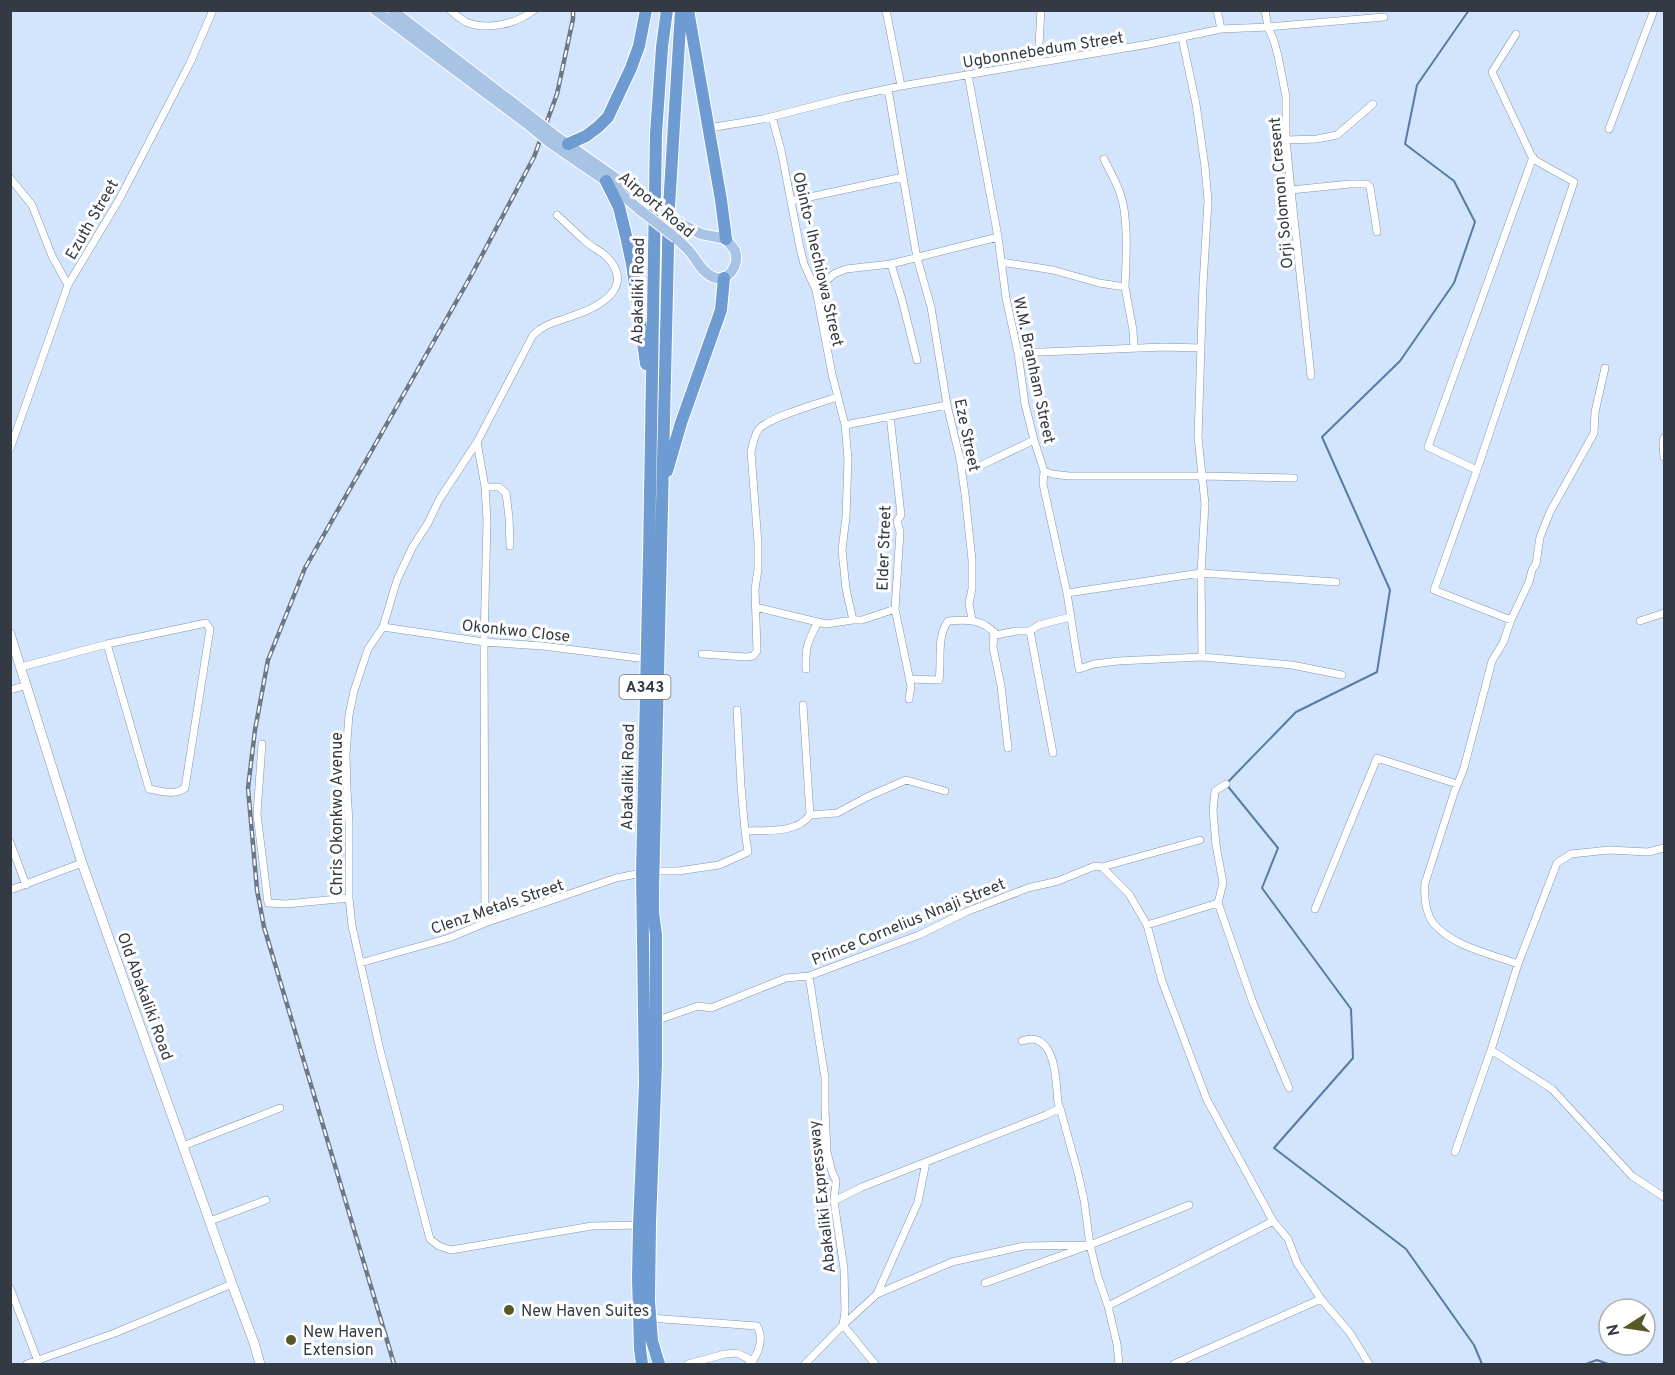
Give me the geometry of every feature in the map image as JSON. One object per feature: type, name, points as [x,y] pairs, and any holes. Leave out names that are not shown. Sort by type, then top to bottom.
[{"type":"highway","points":[[568,144],[586,136],[608,117],[639,46],[646,10]]},
{"type":"highway","name":"Abakaliki Road","points":[[642,1365],[639,1319],[639,1225],[645,1083],[648,872],[646,659],[656,134],[667,10]]},
{"type":"highway","name":"Abakaliki Road","points":[[657,1359],[652,1341],[650,1318],[650,1223],[655,1115],[656,935],[648,872],[658,723],[658,605],[669,207],[681,10]]},
{"type":"highway","points":[[688,10],[726,239]]},
{"type":"highway","points":[[606,181],[619,207],[632,264],[652,399]]},
{"type":"highway","points":[[663,483],[681,423],[721,310],[724,278]]},
{"type":"main road","name":"Airport Road","points":[[375,10],[528,119]]},
{"type":"main road","name":"Airport Road","points":[[392,10],[676,238],[690,251],[706,273],[714,278],[724,278]]},
{"type":"main road","name":"Airport Road","points":[[551,138],[568,144],[682,224],[701,234],[726,239]]},
{"type":"main road","points":[[724,278],[732,272],[736,261],[735,250],[726,239]]},
{"type":"main road","name":"Old Abakaliki Road","points":[[10,634],[82,863],[260,1365]]},
{"type":"street","name":"Ezuth Street","points":[[10,449],[68,285],[120,198],[190,63],[213,10]]},
{"type":"street","points":[[450,10],[466,22],[484,26],[504,24],[527,17],[534,10]]},
{"type":"street","points":[[886,10],[901,86]]},
{"type":"street","points":[[1038,62],[1041,10]]},
{"type":"street","points":[[1217,10],[1221,29]]},
{"type":"street","name":"Orji Solomon Cresent","points":[[1265,10],[1278,56],[1286,97],[1286,140],[1311,376]]},
{"type":"street","points":[[1609,129],[1654,10]]},
{"type":"street","name":"Ugbonnebedum Street","points":[[709,128],[771,117],[901,86],[1182,38],[1221,29],[1384,17]]},
{"type":"street","points":[[1511,620],[1434,590],[1574,182],[1533,159],[1492,72],[1516,34]]},
{"type":"street","points":[[1182,38],[1196,104],[1208,201],[1198,437],[1205,504],[1201,573],[1202,657],[1292,665],[1342,675]]},
{"type":"street","name":"W.M. Branham Street","points":[[968,75],[998,237],[1006,298],[1018,353],[1025,404],[1044,471],[1043,484],[1067,593],[1079,669],[1094,664],[1118,661],[1202,657]]},
{"type":"street","name":"Eze Street","points":[[888,89],[917,258],[931,307],[947,405],[966,494],[972,560],[972,590],[969,603],[972,620]]},
{"type":"street","points":[[1286,140],[1337,135],[1373,104]]},
{"type":"street","name":"Obinto- Ihechiowa Street","points":[[771,117],[781,150],[804,264],[816,290],[826,350],[845,425],[846,517],[842,550],[846,589],[853,620]]},
{"type":"street","points":[[1477,470],[1428,447],[1533,157]]},
{"type":"street","points":[[1104,159],[1122,200],[1125,229],[1125,287],[1134,348]]},
{"type":"street","points":[[791,201],[903,177]]},
{"type":"street","points":[[10,178],[32,205],[52,256],[68,285]]},
{"type":"street","points":[[1291,190],[1367,184],[1371,187],[1377,232]]},
{"type":"street","name":"Chris Okonkwo Avenue","points":[[557,215],[587,243],[607,257],[615,269],[618,284],[612,295],[603,302],[540,328],[533,335],[477,442],[439,500],[397,580],[383,627],[368,648],[349,715],[346,754],[349,898],[352,926],[383,1062],[429,1239],[451,1250],[592,1226],[639,1225]]},
{"type":"street","points":[[816,290],[834,274],[846,269],[891,264],[998,237]]},
{"type":"street","points":[[1001,262],[1053,270],[1100,283],[1125,287]]},
{"type":"street","points":[[891,264],[917,360]]},
{"type":"street","points":[[1018,353],[1164,347],[1201,348]]},
{"type":"street","points":[[1518,964],[1464,945],[1432,923],[1424,899],[1425,883],[1464,768],[1492,661],[1503,643],[1536,564],[1540,537],[1550,512],[1594,433],[1595,412],[1605,368]]},
{"type":"street","points":[[702,654],[746,657],[753,656],[758,651],[754,589],[758,569],[758,543],[751,452],[753,440],[766,424],[837,397]]},
{"type":"street","points":[[845,425],[947,405]]},
{"type":"street","name":"Elder Street","points":[[890,416],[901,515],[897,521],[900,532],[895,609],[911,686],[909,699]]},
{"type":"street","points":[[1665,438],[1662,443],[1665,457]]},
{"type":"street","points":[[960,459],[968,467],[982,465],[1034,440]]},
{"type":"street","points":[[477,442],[485,487],[487,520],[484,642],[485,923]]},
{"type":"street","points":[[1044,471],[1069,476],[1294,478]]},
{"type":"street","points":[[485,487],[499,488],[506,493],[510,546]]},
{"type":"street","points":[[1067,593],[1201,573],[1336,582]]},
{"type":"street","points":[[755,607],[825,624],[862,620],[895,609]]},
{"type":"street","points":[[1640,621],[1665,613]]},
{"type":"street","points":[[909,679],[939,680],[940,646],[948,621],[972,620],[987,626],[996,634],[1016,630],[1030,631],[1039,625],[1070,616]]},
{"type":"street","points":[[806,669],[807,642],[818,622]]},
{"type":"street","points":[[21,667],[107,644],[206,623],[210,629],[185,788],[182,791],[167,792],[149,789],[107,644]]},
{"type":"street","name":"Okonkwo Close","points":[[383,627],[484,642],[543,646],[646,659]]},
{"type":"street","points":[[1030,631],[1053,753]]},
{"type":"street","points":[[994,632],[993,647],[1001,686],[1008,748]]},
{"type":"street","points":[[10,690],[27,685]]},
{"type":"street","points":[[737,710],[746,831],[780,830],[804,823],[810,815],[804,705]]},
{"type":"street","points":[[262,744],[257,814],[267,903],[286,904],[349,898]]},
{"type":"street","points":[[1315,909],[1377,758],[1457,784]]},
{"type":"street","points":[[810,815],[837,813],[906,780],[945,791]]},
{"type":"street","points":[[1226,784],[1215,791],[1213,810],[1223,883],[1218,903],[1252,1004],[1289,1088]]},
{"type":"street","name":"Clenz Metals Street","points":[[360,963],[449,938],[485,923],[616,878],[648,872],[719,866],[748,852],[746,831]]},
{"type":"street","name":"Prince Cornelius Nnaji Street","points":[[655,1021],[698,1006],[711,1008],[786,978],[809,976],[919,935],[966,912],[1028,888],[1058,881],[1095,866],[1102,867],[1200,840]]},
{"type":"street","points":[[10,842],[26,885]]},
{"type":"street","points":[[1455,1152],[1518,964],[1557,863],[1571,854],[1609,850],[1648,852],[1665,848]]},
{"type":"street","points":[[10,890],[82,863]]},
{"type":"street","points":[[1102,867],[1130,894],[1147,925],[1162,981],[1207,1100],[1273,1221],[1288,1239],[1297,1263],[1321,1299],[1350,1333],[1369,1365]]},
{"type":"street","points":[[1147,925],[1218,903]]},
{"type":"street","name":"Abakaliki Expressway","points":[[809,976],[825,1078],[827,1152],[836,1180],[834,1201],[844,1269],[843,1325]]},
{"type":"street","points":[[1022,1041],[1032,1039],[1040,1042],[1047,1049],[1054,1066],[1058,1103],[1084,1200],[1090,1245],[1108,1306],[1117,1344],[1119,1365]]},
{"type":"street","points":[[1491,1050],[1552,1089],[1632,1176],[1665,1197]]},
{"type":"street","points":[[183,1146],[280,1108]]},
{"type":"street","points":[[834,1201],[862,1187],[1060,1108]]},
{"type":"street","points":[[877,1294],[918,1202],[926,1162]]},
{"type":"street","points":[[210,1221],[266,1200]]},
{"type":"street","points":[[985,1283],[1090,1245],[1188,1205]]},
{"type":"street","points":[[1108,1306],[1273,1221]]},
{"type":"street","points":[[805,1365],[877,1294],[952,1262],[1024,1246],[1090,1245]]},
{"type":"street","points":[[27,1365],[38,1363],[115,1333],[232,1284]]},
{"type":"street","points":[[10,1288],[38,1363]]},
{"type":"street","points":[[1174,1365],[1321,1299]]},
{"type":"street","points":[[650,1318],[757,1326],[760,1332],[758,1352],[751,1363],[737,1353],[725,1354],[688,1365]]},
{"type":"street","points":[[843,1325],[875,1365]]},
{"type":"waterway","points":[[1469,10],[1417,85],[1405,144],[1454,181],[1475,222],[1454,283],[1400,361],[1322,437],[1390,590],[1377,672],[1296,712],[1226,784],[1278,848],[1262,888],[1351,1009],[1353,1058],[1274,1148],[1406,1249],[1474,1345],[1482,1364]]},
{"type":"waterway","points":[[1586,1364],[1597,1360],[1608,1364]]},
{"type":"railway","points":[[394,1364],[264,927],[257,890],[248,788],[255,730],[268,660],[305,568],[472,274],[534,157],[557,94],[573,10]]},
{"type":"place","name":"New Haven Suites","points":[[509,1310]]},
{"type":"place","name":"New Haven Extension","points":[[291,1340]]}]
